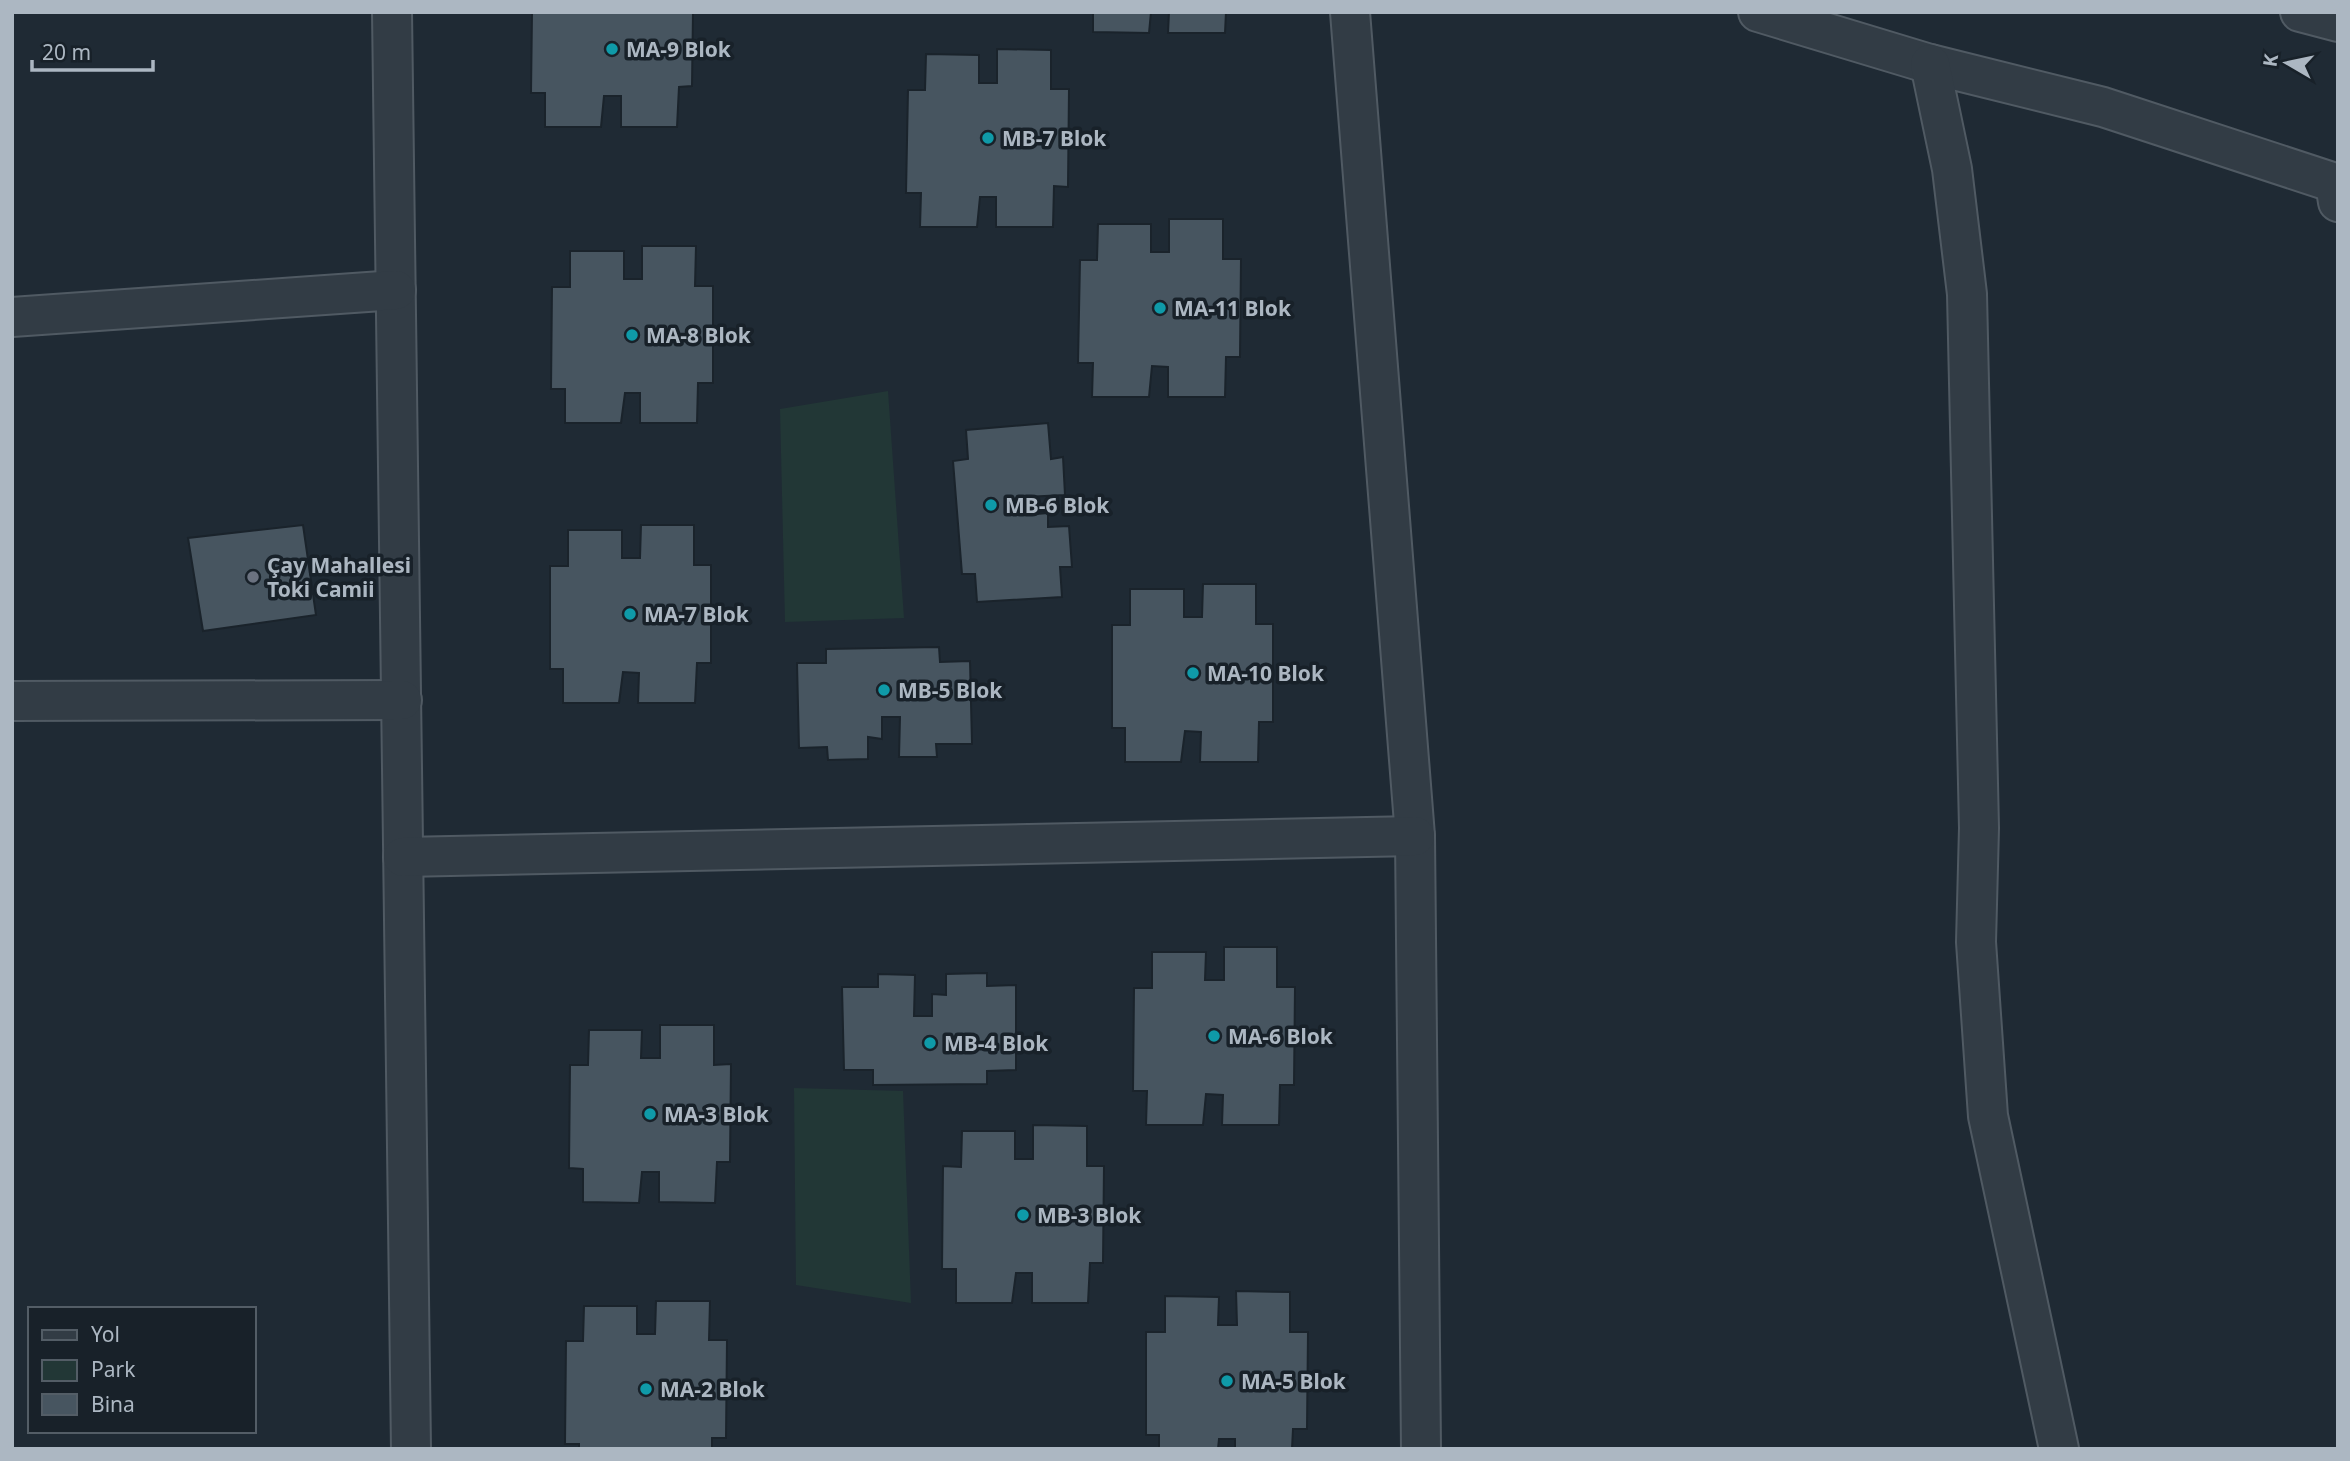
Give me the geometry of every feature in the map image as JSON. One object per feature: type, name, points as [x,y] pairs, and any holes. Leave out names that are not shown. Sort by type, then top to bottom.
[{"type":"street","points":[[393,12],[411,1449]]},
{"type":"street","points":[[1350,12],[1415,836],[1421,1449]]},
{"type":"street","points":[[1758,12],[1930,64],[2103,107],[2337,190]]},
{"type":"street","points":[[2300,12],[2338,22]]},
{"type":"street","points":[[1930,64],[1952,169],[1967,294],[1979,828],[1976,942],[1988,1116],[2059,1449]]},
{"type":"street","points":[[12,317],[396,290]]},
{"type":"street","points":[[12,702],[402,700]]},
{"type":"street","points":[[403,857],[1415,836]]},
{"type":"green space","points":[[888,391],[904,618],[785,622],[780,409]]},
{"type":"green space","points":[[794,1088],[903,1091],[911,1303],[796,1285]]},
{"type":"building","name":"MA-9 Blok","points":[[532,12],[693,12],[692,86],[679,87],[677,127],[621,127],[621,96],[604,96],[601,127],[545,127],[545,93],[531,93]]},
{"type":"building","points":[[1093,12],[1151,12],[1149,33],[1093,32]]},
{"type":"building","points":[[1169,12],[1226,12],[1225,33],[1168,33]]},
{"type":"building","name":"MB-7 Blok","points":[[997,49],[1051,50],[1051,89],[1069,89],[1068,187],[1054,186],[1053,227],[996,227],[996,197],[980,197],[977,227],[920,227],[921,193],[906,193],[908,90],[925,90],[926,54],[979,55],[979,83],[997,83]]},
{"type":"building","name":"MA-11 Blok","points":[[1169,219],[1223,219],[1223,259],[1241,259],[1240,357],[1226,357],[1225,397],[1168,397],[1168,367],[1152,366],[1149,397],[1092,397],[1093,363],[1078,363],[1080,260],[1097,260],[1098,224],[1151,224],[1151,252],[1169,252]]},
{"type":"building","name":"MA-8 Blok","points":[[642,246],[696,246],[695,286],[713,286],[713,383],[698,383],[697,423],[640,423],[640,393],[625,393],[621,423],[565,423],[565,389],[551,389],[552,287],[570,287],[570,251],[624,251],[624,279],[642,279]]},
{"type":"building","name":"MB-6 Blok","points":[[1048,423],[1051,459],[1063,457],[1065,495],[1025,497],[1026,515],[1048,513],[1048,527],[1069,526],[1072,567],[1060,567],[1062,597],[977,602],[975,574],[962,574],[953,461],[968,459],[966,430]]},
{"type":"building","name":"Çay Mahallesi Toki Camii","points":[[303,525],[316,615],[203,631],[188,538]]},
{"type":"building","name":"MA-7 Blok","points":[[641,525],[694,525],[694,565],[711,565],[711,663],[697,663],[695,703],[638,703],[639,673],[623,672],[619,703],[563,703],[563,669],[550,669],[550,566],[568,566],[568,530],[622,530],[622,558],[640,558]]},
{"type":"building","name":"MA-10 Blok","points":[[1203,584],[1256,584],[1256,624],[1273,624],[1273,722],[1259,722],[1258,762],[1200,762],[1201,732],[1185,731],[1181,762],[1125,762],[1125,728],[1112,728],[1112,625],[1130,625],[1130,589],[1184,589],[1184,617],[1202,617]]},
{"type":"building","name":"MB-5 Blok","points":[[939,647],[940,662],[970,661],[972,744],[936,744],[937,757],[899,757],[900,717],[882,717],[882,739],[868,737],[868,759],[828,760],[827,747],[799,748],[797,663],[826,663],[826,649]]},
{"type":"building","name":"MA-6 Blok","points":[[1224,947],[1277,947],[1277,987],[1295,987],[1294,1085],[1280,1085],[1279,1125],[1222,1125],[1223,1095],[1206,1094],[1203,1125],[1146,1125],[1147,1091],[1133,1091],[1134,988],[1152,988],[1152,952],[1206,952],[1205,980],[1224,980]]},
{"type":"building","name":"MB-4 Blok","points":[[987,973],[987,986],[1016,985],[1016,1070],[987,1071],[987,1084],[873,1085],[873,1070],[844,1070],[842,987],[878,987],[878,974],[915,975],[914,1016],[932,1016],[932,994],[946,995],[946,974]]},
{"type":"building","name":"MA-3 Blok","points":[[660,1025],[714,1025],[714,1065],[731,1064],[730,1162],[717,1162],[715,1203],[659,1202],[659,1172],[642,1172],[639,1203],[583,1202],[583,1169],[569,1168],[570,1065],[588,1065],[589,1030],[642,1030],[641,1058],[660,1058]]},
{"type":"building","name":"MB-3 Blok","points":[[1033,1125],[1087,1126],[1087,1166],[1104,1166],[1103,1263],[1090,1263],[1088,1303],[1032,1303],[1032,1273],[1016,1273],[1012,1303],[956,1303],[956,1269],[942,1269],[943,1166],[961,1167],[962,1131],[1015,1131],[1015,1159],[1033,1159]]},
{"type":"building","name":"MA-5 Blok","points":[[1236,1291],[1290,1292],[1290,1332],[1308,1332],[1307,1429],[1293,1429],[1292,1449],[1235,1449],[1235,1439],[1219,1439],[1218,1449],[1159,1449],[1159,1435],[1146,1435],[1146,1332],[1165,1332],[1165,1296],[1219,1297],[1218,1325],[1237,1325]]},
{"type":"building","name":"MA-2 Blok","points":[[656,1301],[710,1301],[709,1340],[727,1340],[726,1438],[712,1438],[712,1449],[579,1449],[579,1444],[565,1444],[566,1341],[583,1341],[584,1306],[637,1306],[637,1334],[655,1334]]},
{"type":"place","name":"MA-9 Blok","points":[[612,49]]},
{"type":"place","name":"MB-7 Blok","points":[[988,138]]},
{"type":"place","name":"MA-11 Blok","points":[[1160,308]]},
{"type":"place","name":"MA-8 Blok","points":[[632,335]]},
{"type":"place","name":"MB-6 Blok","points":[[991,505]]},
{"type":"place","name":"Çay Mahallesi Toki Camii","points":[[253,577]]},
{"type":"place","name":"MA-7 Blok","points":[[630,614]]},
{"type":"place","name":"MA-10 Blok","points":[[1193,673]]},
{"type":"place","name":"MB-5 Blok","points":[[884,690]]},
{"type":"place","name":"MA-6 Blok","points":[[1214,1036]]},
{"type":"place","name":"MB-4 Blok","points":[[930,1043]]},
{"type":"place","name":"MA-3 Blok","points":[[650,1114]]},
{"type":"place","name":"MB-3 Blok","points":[[1023,1215]]},
{"type":"place","name":"MA-5 Blok","points":[[1227,1381]]},
{"type":"place","name":"MA-2 Blok","points":[[646,1389]]}]
